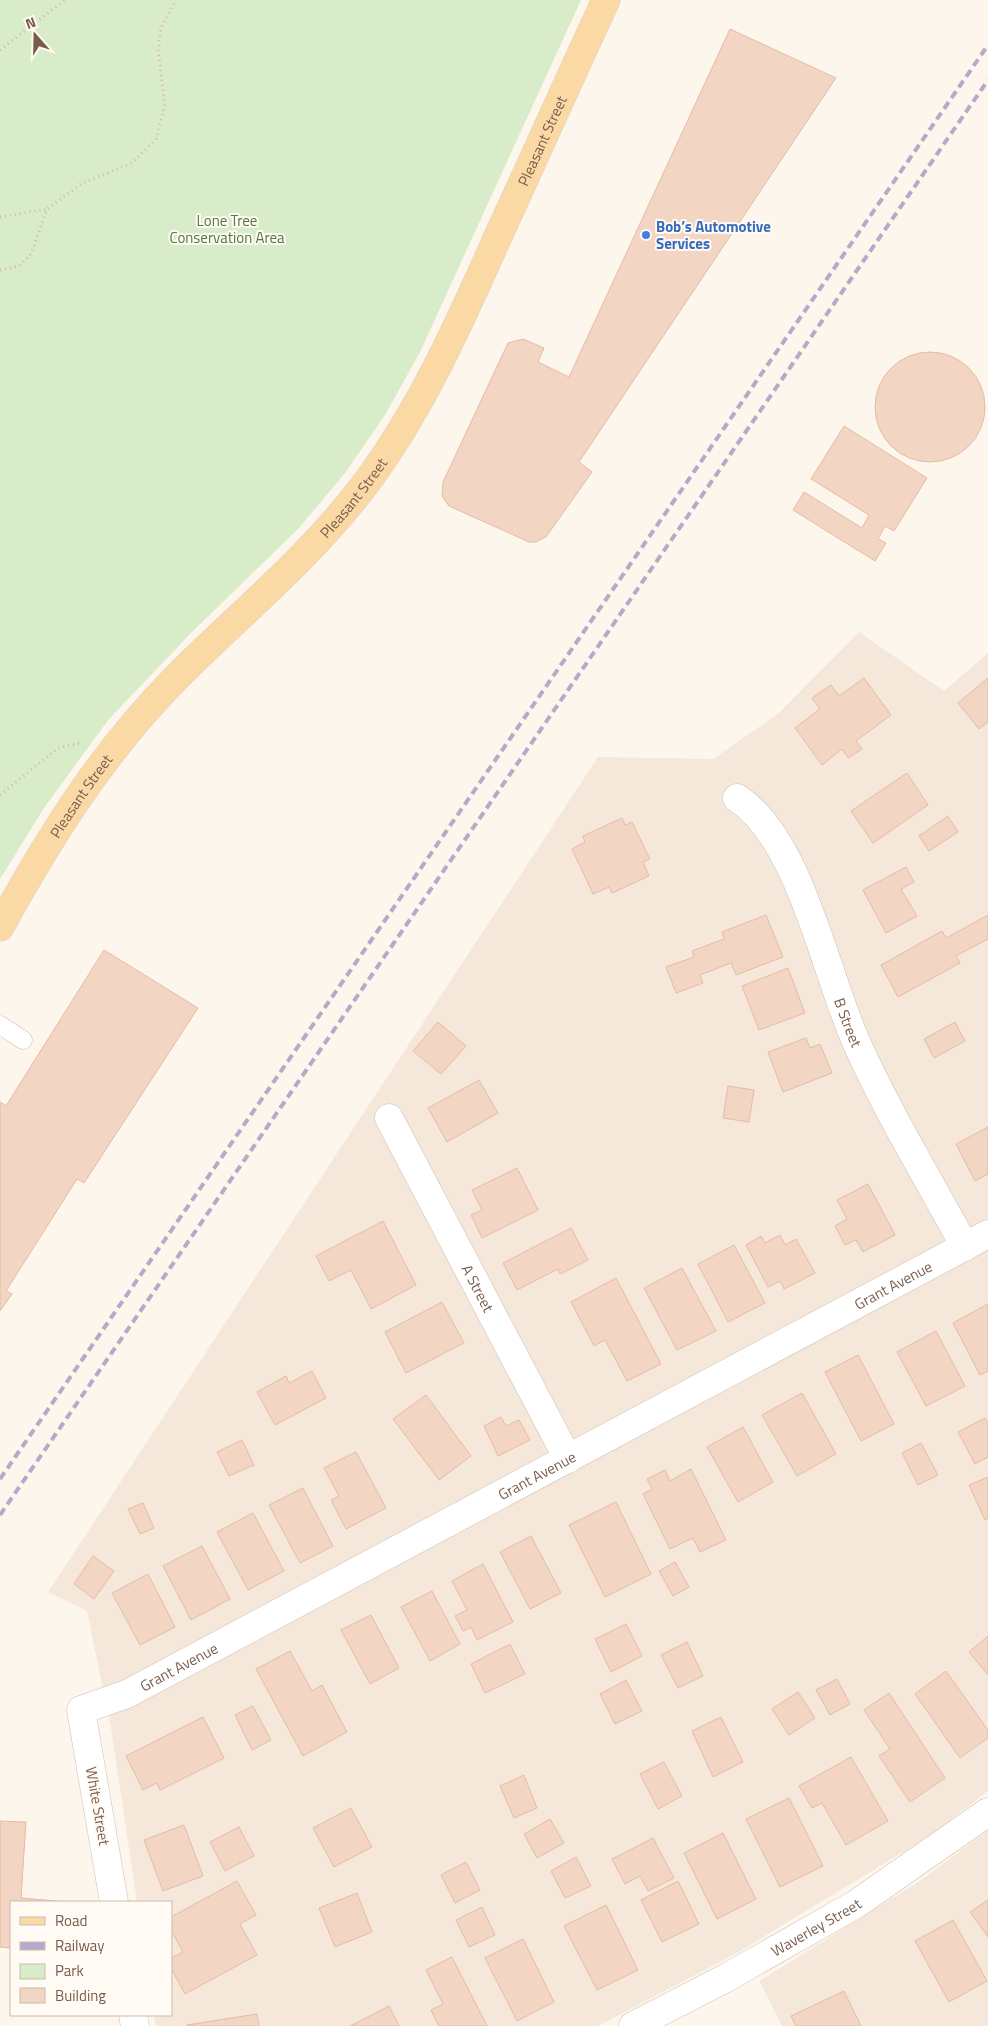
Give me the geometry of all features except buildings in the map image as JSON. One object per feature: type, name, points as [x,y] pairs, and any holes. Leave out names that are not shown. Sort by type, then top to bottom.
[{"type":"main road","name":"Pleasant Street","points":[[0,927],[62,820],[126,733],[178,676],[259,601],[314,544],[341,515],[384,457],[423,395],[458,326],[606,0]]},
{"type":"street","name":"B Street","points":[[737,798],[752,808],[762,819],[788,865],[816,929],[857,1045],[977,1240]]},
{"type":"street","name":"A Street","points":[[389,1118],[568,1458]]},
{"type":"street","name":"Grant Avenue","points":[[81,1710],[126,1694],[977,1240]]},
{"type":"street","name":"White Street","points":[[81,1710],[114,1901]]},
{"type":"street","name":"Waverley Street","points":[[633,2026],[726,1978],[856,1904],[988,1812]]},
{"type":"lane","points":[[0,1026],[23,1040]]},
{"type":"path","points":[[0,50],[65,0]]},
{"type":"path","points":[[0,217],[47,209],[81,184],[132,163],[156,139],[165,104],[158,50],[161,28],[176,0]]},
{"type":"path","points":[[0,270],[19,266],[31,254],[47,209]]},
{"type":"path","points":[[0,795],[58,748],[126,733]]},
{"type":"shaded area","points":[[859,632],[944,691],[988,653],[988,1791],[931,1835],[737,1953],[598,2026],[156,2026],[154,2016],[172,2016],[172,1901],[137,1901],[111,1728],[87,1611],[48,1592],[598,757],[713,759],[779,713]]},
{"type":"shaded area","points":[[988,1830],[988,2026],[782,2026],[759,1981],[923,1879]]},
{"type":"green space","name":"Lone Tree Conservation Area","points":[[0,0],[581,0],[420,352],[385,415],[345,473],[298,529],[193,631],[109,719],[44,808],[0,879]]},
{"type":"railway","points":[[0,1479],[988,45]]},
{"type":"railway","points":[[0,1515],[988,80]]},
{"type":"place","name":"Bob’s Automotive Services","points":[[646,235]]}]
